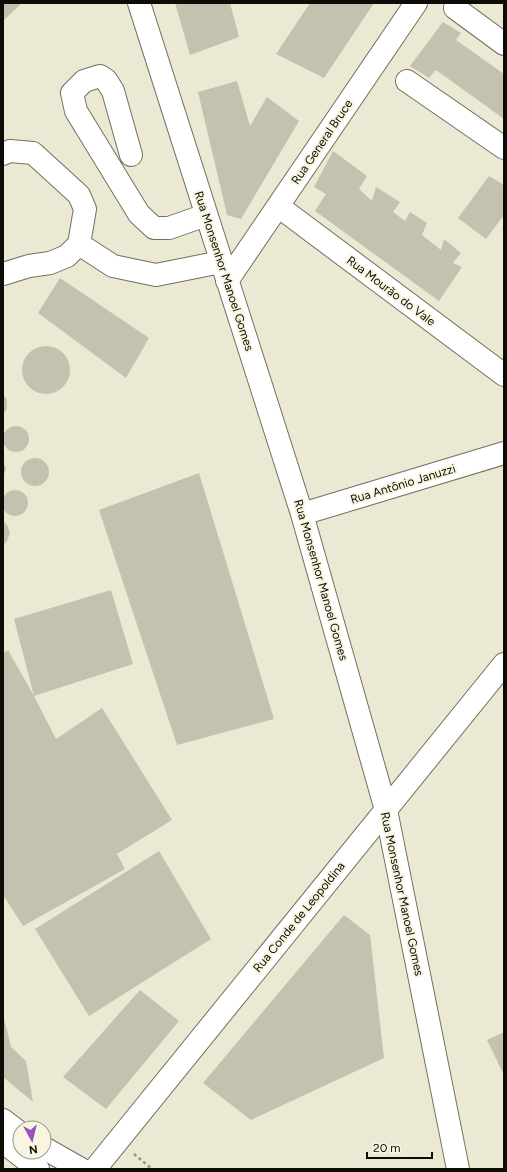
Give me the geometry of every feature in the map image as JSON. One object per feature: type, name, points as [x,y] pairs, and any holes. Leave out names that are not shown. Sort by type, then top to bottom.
[{"type":"main road","name":"Rua Monsenhor Manoel Gomes","points":[[139,3],[302,514],[386,810],[458,1169]]},
{"type":"main road","name":"Rua General Bruce","points":[[224,271],[278,206],[416,3]]},
{"type":"main road","points":[[455,8],[504,44]]},
{"type":"main road","points":[[131,155],[113,91],[106,80],[100,76],[84,81],[72,93],[76,112],[139,214],[154,228],[169,228],[206,215]]},
{"type":"main road","points":[[407,81],[504,148]]},
{"type":"main road","points":[[3,154],[10,151],[33,153],[80,195],[86,209],[79,244],[67,256],[50,263],[29,266],[3,274]]},
{"type":"main road","name":"Rua Mourão do Vale","points":[[278,206],[504,375]]},
{"type":"main road","points":[[79,244],[113,266],[156,275],[224,271]]},
{"type":"main road","name":"Rua Antônio Januzzi","points":[[302,514],[504,453]]},
{"type":"main road","name":"Rua Conde de Leopoldina","points":[[95,1169],[504,664]]},
{"type":"main road","points":[[3,1120],[12,1126]]},
{"type":"main road","points":[[3,1142],[32,1165]]},
{"type":"main road","points":[[52,1153],[81,1169]]},
{"type":"building","points":[[3,3],[22,3],[3,21]]},
{"type":"building","points":[[175,3],[230,3],[239,37],[190,55]]},
{"type":"building","points":[[310,3],[374,3],[324,78],[276,54]]},
{"type":"building","points":[[443,22],[461,33],[456,40],[504,74],[504,119],[436,70],[429,78],[410,66]]},
{"type":"building","points":[[237,81],[250,126],[267,97],[299,121],[241,219],[227,215],[198,92]]},
{"type":"building","points":[[333,151],[367,176],[359,189],[372,201],[376,187],[400,202],[393,212],[405,221],[410,212],[427,223],[422,235],[441,250],[444,239],[461,253],[453,263],[462,267],[439,301],[315,211],[326,194],[314,187]]},
{"type":"building","points":[[489,176],[504,185],[504,215],[486,239],[458,218]]},
{"type":"building","points":[[60,278],[149,338],[126,378],[38,313]]},
{"type":"building","points":[[41,346],[51,346],[60,350],[66,356],[69,361],[69,379],[60,390],[51,394],[41,394],[32,390],[26,384],[22,375],[22,365],[26,356],[32,350]]},
{"type":"building","points":[[3,394],[7,400],[7,409],[3,414]]},
{"type":"building","points":[[16,426],[26,429],[29,439],[26,449],[16,452],[6,449],[3,439],[6,429]]},
{"type":"building","points":[[35,458],[45,462],[49,472],[45,482],[35,486],[25,482],[21,472],[25,462]]},
{"type":"building","points":[[3,460],[6,469],[3,477]]},
{"type":"building","points":[[199,473],[274,719],[177,745],[99,510]]},
{"type":"building","points":[[15,490],[24,494],[28,503],[24,512],[15,516],[6,512],[2,503],[6,494]]},
{"type":"building","points":[[3,521],[7,525],[10,533],[7,541],[3,545]]},
{"type":"building","points":[[111,590],[133,664],[34,696],[14,619]]},
{"type":"building","points":[[8,650],[56,739],[102,708],[172,820],[117,854],[125,869],[23,926],[3,895],[3,653]]},
{"type":"building","points":[[159,851],[211,939],[89,1016],[35,929]]},
{"type":"building","points":[[344,915],[370,935],[384,1058],[251,1120],[203,1083]]},
{"type":"building","points":[[140,990],[179,1021],[106,1109],[63,1077]]},
{"type":"building","points":[[3,1014],[11,1047],[26,1061],[33,1102],[3,1077]]},
{"type":"building","points":[[504,1032],[504,1075],[487,1040]]}]
